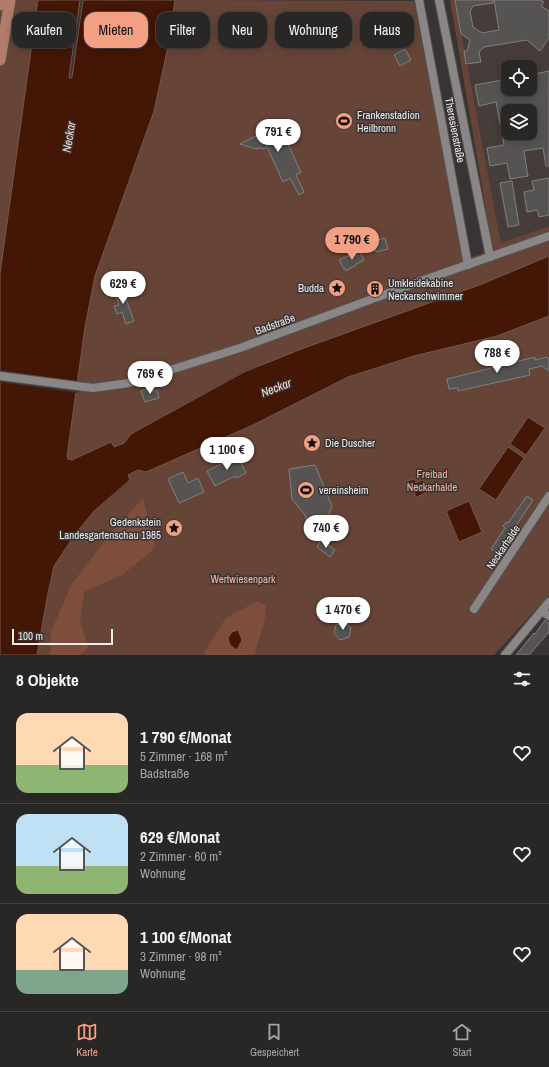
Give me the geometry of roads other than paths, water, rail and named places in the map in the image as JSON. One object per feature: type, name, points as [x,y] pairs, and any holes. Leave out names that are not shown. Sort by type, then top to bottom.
[{"type":"main road","points":[[0,5],[1,0]]},
{"type":"main road","points":[[0,60],[10,0]]},
{"type":"street","name":"Theresienstraße","points":[[419,0],[468,265]]},
{"type":"street","name":"Theresienstraße","points":[[439,0],[490,257]]},
{"type":"street","name":"Badstraße","points":[[0,376],[93,388],[119,386],[240,348],[549,236]]},
{"type":"street","name":"Neckarhalde","points":[[474,609],[549,496]]},
{"type":"street","points":[[506,655],[546,614],[549,602]]},
{"type":"water","points":[[38,0],[80,0],[76,28],[76,12],[36,12]]},
{"type":"water","name":"Neckar","points":[[83,0],[175,0],[173,12],[156,12],[156,48],[168,48],[154,111],[95,276],[85,327],[67,456],[68,459],[72,460],[111,442],[114,447],[124,443],[131,434],[244,372],[304,348],[482,284],[549,256],[549,316],[497,336],[414,356],[348,377],[253,425],[146,472],[138,470],[128,475],[130,480],[94,511],[74,536],[54,566],[37,655],[0,655],[0,274],[31,48],[73,48],[70,79],[72,77]]},
{"type":"water","points":[[528,417],[545,428],[526,455],[510,444]]},
{"type":"water","points":[[508,447],[524,458],[496,500],[479,489]]},
{"type":"water","points":[[414,479],[416,483],[423,480],[428,492],[416,497],[413,489],[409,490],[405,482]]},
{"type":"water","points":[[469,501],[482,532],[459,542],[446,511]]},
{"type":"water","points":[[238,630],[242,640],[237,650],[230,645],[228,638],[232,632]]},
{"type":"place","name":"Frankenstadion Heilbronn","points":[[344,121]]},
{"type":"place","name":"Budda","points":[[337,288]]},
{"type":"place","name":"Umkleidekabine Neckarschwimmer","points":[[375,289]]},
{"type":"place","name":"Die Duscher","points":[[312,443]]},
{"type":"place","name":"vereinsheim","points":[[306,490]]},
{"type":"place","name":"Gedenkstein Landesgartenschau 1985","points":[[174,528]]},
{"type":"park label","name":"Freibad Neckarhalde","points":[[432,480]]},
{"type":"park label","name":"Wertwiesenpark","points":[[243,579]]}]
